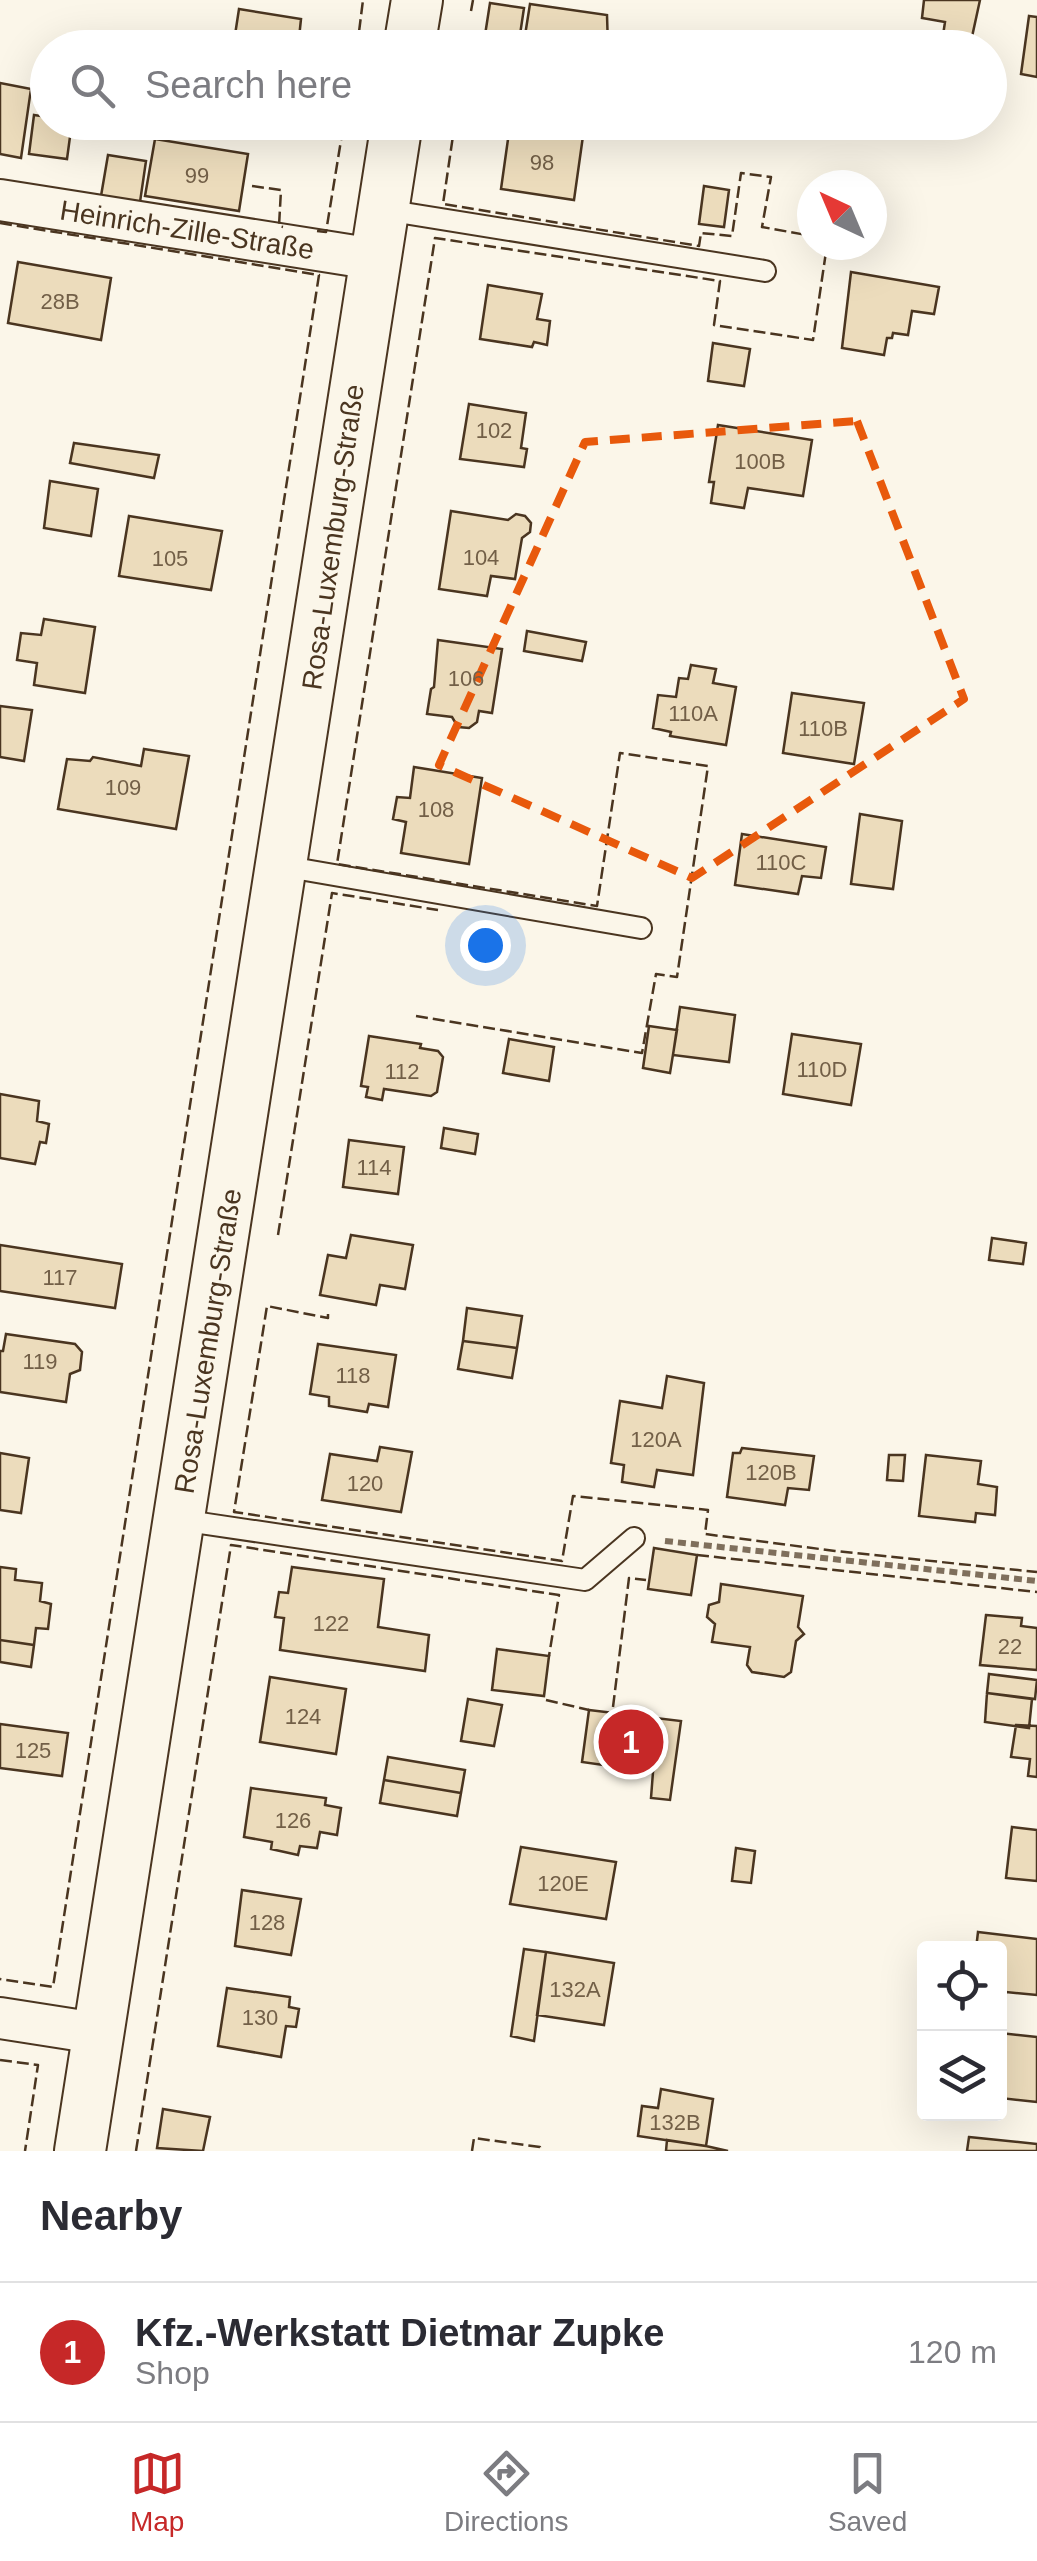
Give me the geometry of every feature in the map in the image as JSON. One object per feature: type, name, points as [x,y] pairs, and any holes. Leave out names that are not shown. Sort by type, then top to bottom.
[{"type":"street","points":[[412,30],[417,0]]},
{"type":"street","name":"Rosa-Luxemburg-Straße","points":[[80,2151],[394,140]]},
{"type":"street","name":"Heinrich-Zille-Straße","points":[[0,200],[374,258]]},
{"type":"street","points":[[0,2018],[96,2033]]},
{"type":"lane","points":[[383,209],[765,271]]},
{"type":"lane","points":[[282,866],[641,928]]},
{"type":"lane","name":"Rosa-Luxemburg-Straße","points":[[180,1520],[584,1580],[634,1538]]},
{"type":"path","points":[[634,1538],[1037,1581]]},
{"type":"highlighted area","points":[[857,421],[964,699],[692,878],[439,765],[585,442]]},
{"type":"building","points":[[924,0],[980,0],[973,30],[944,30],[945,22],[922,18]]},
{"type":"building","points":[[490,3],[524,8],[521,30],[486,30]]},
{"type":"building","points":[[530,4],[607,15],[607,30],[526,30]]},
{"type":"building","points":[[239,9],[301,19],[300,30],[236,30]]},
{"type":"building","points":[[1029,16],[1037,17],[1037,77],[1021,74]]},
{"type":"building","points":[[0,83],[30,89],[21,158],[0,154]]},
{"type":"building","points":[[31,140],[70,140],[67,159],[29,154]]},
{"type":"building","points":[[155,140],[248,154],[239,211],[145,196]]},
{"type":"building","points":[[508,140],[582,140],[574,200],[501,189]]},
{"type":"building","points":[[108,155],[146,161],[140,202],[101,196]]},
{"type":"building","points":[[704,186],[729,190],[724,227],[699,224]]},
{"type":"building","points":[[18,262],[111,278],[101,340],[8,323]]},
{"type":"building","points":[[851,272],[939,287],[934,314],[912,311],[908,335],[893,333],[892,338],[887,338],[884,355],[842,348]]},
{"type":"building","points":[[488,285],[542,294],[537,319],[550,321],[547,345],[534,342],[532,347],[480,339]]},
{"type":"building","points":[[713,343],[750,349],[744,386],[708,381]]},
{"type":"building","points":[[469,404],[526,413],[521,448],[527,449],[524,467],[460,459]]},
{"type":"building","points":[[718,425],[812,440],[803,496],[748,488],[744,508],[711,503],[714,482],[709,482]]},
{"type":"building","points":[[74,443],[159,455],[154,478],[70,463]]},
{"type":"building","points":[[50,481],[98,489],[91,536],[44,528]]},
{"type":"building","points":[[451,511],[508,520],[516,514],[525,516],[531,523],[530,532],[522,538],[515,579],[491,576],[487,596],[439,589]]},
{"type":"building","points":[[129,516],[222,531],[211,590],[119,576]]},
{"type":"building","points":[[44,619],[95,627],[85,693],[34,685],[37,663],[17,660],[21,633],[41,635]]},
{"type":"building","points":[[527,631],[586,642],[582,661],[524,651]]},
{"type":"building","points":[[438,640],[502,649],[492,713],[479,711],[477,722],[469,728],[458,727],[452,717],[427,714]]},
{"type":"building","points":[[691,665],[716,669],[713,683],[736,687],[726,745],[670,736],[671,732],[653,728],[658,695],[676,697],[679,678],[688,679]]},
{"type":"building","points":[[792,693],[864,703],[854,764],[783,753]]},
{"type":"building","points":[[0,706],[32,710],[24,761],[0,757]]},
{"type":"building","points":[[144,749],[189,756],[176,829],[58,809],[67,759],[90,761],[93,757],[141,766]]},
{"type":"building","points":[[414,767],[482,778],[469,864],[401,853],[406,822],[393,819],[397,797],[410,798]]},
{"type":"building","points":[[860,814],[902,821],[893,889],[851,884]]},
{"type":"building","points":[[742,834],[826,847],[821,878],[802,876],[798,894],[735,885]]},
{"type":"building","points":[[680,1007],[735,1015],[729,1062],[673,1055]]},
{"type":"building","points":[[649,1026],[677,1030],[670,1073],[643,1068]]},
{"type":"building","points":[[792,1034],[861,1044],[851,1105],[783,1094]]},
{"type":"building","points":[[369,1036],[421,1044],[420,1048],[438,1051],[443,1057],[437,1092],[431,1096],[384,1089],[382,1100],[366,1097],[368,1087],[361,1086]]},
{"type":"building","points":[[509,1039],[554,1047],[549,1081],[503,1073]]},
{"type":"building","points":[[0,1094],[39,1101],[37,1121],[49,1124],[46,1143],[40,1142],[35,1164],[0,1158]]},
{"type":"building","points":[[444,1128],[478,1134],[475,1154],[441,1148]]},
{"type":"building","points":[[349,1140],[404,1147],[398,1194],[343,1187]]},
{"type":"building","points":[[351,1235],[413,1245],[405,1289],[380,1285],[376,1305],[320,1295],[328,1255],[346,1258]]},
{"type":"building","points":[[992,1238],[1026,1243],[1023,1264],[989,1260]]},
{"type":"building","points":[[0,1245],[122,1264],[115,1308],[0,1291]]},
{"type":"building","points":[[467,1308],[522,1316],[517,1348],[463,1341]]},
{"type":"building","points":[[6,1334],[75,1344],[82,1352],[80,1370],[70,1374],[66,1402],[0,1392],[0,1351]]},
{"type":"building","points":[[463,1341],[517,1348],[512,1378],[458,1369]]},
{"type":"building","points":[[318,1344],[396,1355],[388,1407],[369,1404],[367,1412],[329,1406],[329,1397],[310,1394]]},
{"type":"building","points":[[667,1376],[704,1383],[693,1475],[657,1470],[654,1487],[622,1482],[624,1465],[611,1463],[620,1401],[662,1408]]},
{"type":"building","points":[[380,1447],[412,1452],[401,1512],[322,1500],[330,1454],[377,1461]]},
{"type":"building","points":[[742,1448],[814,1456],[809,1490],[788,1488],[785,1505],[727,1497],[733,1453],[740,1453]]},
{"type":"building","points":[[0,1453],[29,1458],[21,1513],[0,1510]]},
{"type":"building","points":[[889,1455],[905,1455],[903,1481],[887,1480]]},
{"type":"building","points":[[926,1455],[981,1461],[978,1484],[997,1487],[995,1515],[976,1513],[975,1522],[919,1516]]},
{"type":"building","points":[[654,1548],[697,1555],[691,1595],[648,1589]]},
{"type":"building","points":[[0,1567],[16,1569],[15,1580],[42,1583],[40,1601],[51,1604],[48,1629],[36,1628],[34,1645],[0,1640]]},
{"type":"building","points":[[292,1567],[384,1579],[378,1627],[429,1635],[425,1671],[280,1650],[284,1618],[275,1617],[279,1592],[288,1593]]},
{"type":"building","points":[[721,1584],[803,1596],[798,1627],[804,1634],[796,1641],[791,1672],[784,1677],[752,1672],[747,1665],[750,1647],[712,1642],[715,1624],[707,1617],[709,1605],[719,1602]]},
{"type":"building","points":[[986,1615],[1022,1618],[1021,1626],[1037,1628],[1037,1670],[980,1665]]},
{"type":"building","points":[[0,1640],[34,1645],[31,1667],[0,1662]]},
{"type":"building","points":[[497,1649],[549,1656],[544,1696],[492,1690]]},
{"type":"building","points":[[989,1674],[1037,1680],[1035,1699],[987,1693]]},
{"type":"building","points":[[270,1677],[346,1689],[336,1754],[260,1742]]},
{"type":"building","points":[[987,1693],[1032,1699],[1029,1728],[985,1722]]},
{"type":"building","points":[[468,1699],[502,1705],[494,1746],[461,1741]]},
{"type":"building","points":[[589,1710],[681,1721],[670,1800],[651,1798],[653,1772],[582,1762]]},
{"type":"building","points":[[0,1724],[68,1733],[62,1776],[0,1768]]},
{"type":"building","points":[[1016,1725],[1037,1726],[1037,1777],[1028,1776],[1030,1759],[1011,1757]]},
{"type":"building","points":[[388,1757],[465,1770],[461,1793],[384,1780]]},
{"type":"building","points":[[384,1780],[461,1793],[457,1816],[380,1803]]},
{"type":"building","points":[[251,1788],[326,1798],[325,1805],[341,1808],[337,1835],[320,1832],[317,1848],[300,1846],[298,1855],[271,1849],[272,1842],[244,1837]]},
{"type":"building","points":[[1012,1827],[1037,1830],[1037,1881],[1006,1878]]},
{"type":"building","points":[[521,1847],[616,1862],[606,1919],[510,1904]]},
{"type":"building","points":[[736,1848],[755,1851],[751,1883],[732,1881]]},
{"type":"building","points":[[242,1890],[301,1899],[291,1955],[235,1946]]},
{"type":"building","points":[[978,1932],[1037,1939],[1037,1995],[1007,1992],[1007,1941],[977,1941]]},
{"type":"building","points":[[524,1949],[546,1952],[534,2041],[511,2036]]},
{"type":"building","points":[[546,1952],[614,1963],[604,2025],[537,2015]]},
{"type":"building","points":[[227,1988],[290,1997],[289,2007],[299,2009],[296,2027],[286,2026],[281,2057],[218,2046]]},
{"type":"building","points":[[1007,2034],[1037,2037],[1037,2102],[1007,2099]]},
{"type":"building","points":[[661,2089],[713,2099],[706,2146],[638,2136],[642,2106],[658,2108]]},
{"type":"building","points":[[163,2109],[210,2117],[203,2151],[157,2148]]},
{"type":"building","points":[[969,2137],[1037,2144],[1037,2151],[967,2151]]},
{"type":"building","points":[[667,2140],[706,2146],[728,2151],[666,2151]]},
{"type":"fence","points":[[359,30],[363,0]]},
{"type":"fence","points":[[471,11],[473,0]]},
{"type":"fence","points":[[317,231],[326,232],[341,140]]},
{"type":"fence","points":[[452,140],[443,204],[699,246],[701,233],[732,236],[741,173],[771,177],[762,227],[797,233]]},
{"type":"fence","points":[[252,186],[281,190],[279,226],[283,227]]},
{"type":"fence","points":[[0,223],[319,275],[53,1987],[0,1979]]},
{"type":"fence","points":[[416,1016],[642,1053],[656,974],[677,977],[708,766],[620,753],[597,906],[337,864],[435,238],[720,281],[714,325],[813,340],[825,260]]},
{"type":"fence","points":[[278,1235],[332,893],[438,910]]},
{"type":"fence","points":[[328,1314],[328,1318],[267,1306],[234,1512],[562,1561],[573,1496],[708,1510],[705,1534],[1037,1572]]},
{"type":"fence","points":[[136,2151],[231,1545],[559,1595],[549,1656]]},
{"type":"fence","points":[[697,1555],[1037,1592]]},
{"type":"fence","points":[[613,1707],[629,1578],[646,1580]]},
{"type":"fence","points":[[546,1700],[589,1710]]},
{"type":"fence","points":[[0,2060],[38,2065],[25,2151]]},
{"type":"fence","points":[[472,2151],[474,2138],[540,2147],[540,2151]]},
{"type":"place","name":"Kfz.-Werkstatt Dietmar Zupke","points":[[631,1742]]}]
